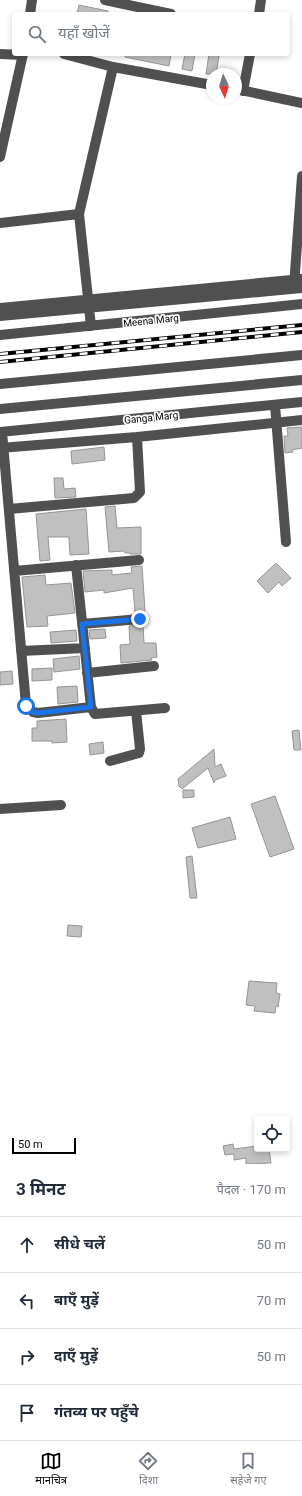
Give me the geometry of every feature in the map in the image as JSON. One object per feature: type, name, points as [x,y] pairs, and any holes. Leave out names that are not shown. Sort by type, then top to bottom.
[{"type":"street","points":[[30,12],[32,0]]},
{"type":"street","points":[[105,0],[144,4],[166,12]]},
{"type":"street","points":[[258,12],[261,0]]},
{"type":"street","points":[[0,54],[12,54]]},
{"type":"street","points":[[0,157],[4,118],[22,56]]},
{"type":"street","points":[[72,56],[113,67],[206,84]]},
{"type":"street","points":[[242,80],[249,56]]},
{"type":"street","points":[[91,326],[79,214],[113,67]]},
{"type":"street","points":[[242,91],[302,103]]},
{"type":"street","points":[[0,316],[88,304],[298,284],[302,176]]},
{"type":"street","points":[[0,223],[79,214]]},
{"type":"street","points":[[0,308],[88,304]]},
{"type":"street","name":"Meena Marg","points":[[0,335],[302,304]]},
{"type":"street","points":[[0,384],[302,355]]},
{"type":"street","points":[[0,409],[302,380]]},
{"type":"street","name":"Ganga Marg","points":[[1,432],[302,402]]},
{"type":"street","points":[[275,404],[286,542]]},
{"type":"street","points":[[2,448],[137,437],[302,420]]},
{"type":"street","points":[[1,432],[26,706],[38,713],[91,707]]},
{"type":"street","points":[[8,509],[134,498],[138,496],[140,492],[137,437]]},
{"type":"street","points":[[14,571],[139,560]]},
{"type":"street","points":[[76,565],[91,707],[95,714],[165,708]]},
{"type":"street","points":[[82,624],[140,619]]},
{"type":"street","points":[[21,651],[85,648]]},
{"type":"street","points":[[87,673],[154,666]]},
{"type":"street","points":[[110,761],[139,753],[140,749],[136,711]]},
{"type":"street","points":[[0,809],[62,805]]},
{"type":"building","points":[[79,5],[108,11],[108,12],[77,12]]},
{"type":"building","points":[[125,56],[171,56],[169,66]]},
{"type":"building","points":[[185,56],[195,56],[192,71],[182,69]]},
{"type":"building","points":[[209,56],[219,56],[217,68],[207,68]]},
{"type":"building","points":[[302,427],[302,448],[292,450],[293,452],[285,453],[284,436],[288,436],[287,428]]},
{"type":"building","points":[[104,447],[105,460],[72,464],[71,451]]},
{"type":"building","points":[[54,478],[63,478],[64,489],[75,488],[76,497],[55,498]]},
{"type":"building","points":[[115,506],[117,528],[141,527],[141,554],[130,554],[125,553],[124,551],[109,552],[105,507]]},
{"type":"building","points":[[86,509],[89,554],[70,555],[69,537],[48,537],[50,560],[40,561],[36,514]]},
{"type":"building","points":[[276,563],[291,578],[282,586],[279,582],[268,593],[257,581]]},
{"type":"building","points":[[142,566],[145,611],[135,612],[133,588],[104,593],[104,590],[85,592],[83,571],[112,570],[112,575],[132,573],[131,567]]},
{"type":"building","points":[[45,575],[46,585],[71,583],[75,613],[47,616],[48,626],[27,627],[22,577]]},
{"type":"building","points":[[143,625],[144,643],[156,643],[157,657],[151,658],[152,660],[121,663],[120,645],[130,644],[129,626]]},
{"type":"building","points":[[105,629],[106,638],[90,639],[89,630]]},
{"type":"building","points":[[76,630],[77,641],[51,643],[50,632]]},
{"type":"building","points":[[79,656],[80,669],[54,672],[53,659]]},
{"type":"building","points":[[52,668],[52,680],[32,681],[32,669]]},
{"type":"building","points":[[12,671],[13,684],[0,685],[0,672]]},
{"type":"building","points":[[77,686],[78,702],[58,704],[57,687]]},
{"type":"building","points":[[66,719],[67,742],[52,743],[52,741],[32,741],[32,728],[37,728],[37,721]]},
{"type":"building","points":[[299,730],[301,750],[294,750],[292,731]]},
{"type":"building","points":[[103,742],[104,753],[90,755],[89,744]]},
{"type":"building","points":[[214,749],[215,767],[221,764],[226,776],[215,780],[214,783],[208,768],[182,789],[179,786],[178,779]]},
{"type":"building","points":[[183,790],[194,790],[194,797],[183,798]]},
{"type":"building","points":[[275,796],[294,849],[270,857],[251,804]]},
{"type":"building","points":[[230,817],[236,839],[198,848],[192,828]]},
{"type":"building","points":[[192,856],[197,898],[190,898],[186,857]]},
{"type":"building","points":[[68,925],[82,926],[81,937],[67,936]]},
{"type":"building","points":[[249,981],[277,983],[276,993],[280,994],[278,1007],[276,1006],[275,1013],[254,1011],[255,1006],[246,1005]]},
{"type":"building","points":[[233,1144],[234,1149],[254,1146],[254,1152],[269,1152],[271,1163],[246,1164],[246,1158],[234,1160],[234,1154],[225,1155],[223,1146]]},
{"type":"railway","points":[[0,354],[302,325]]},
{"type":"railway","points":[[0,362],[302,332]]},
{"type":"route","points":[[26,706],[33,712],[38,713],[91,707],[82,624],[140,619]]}]
